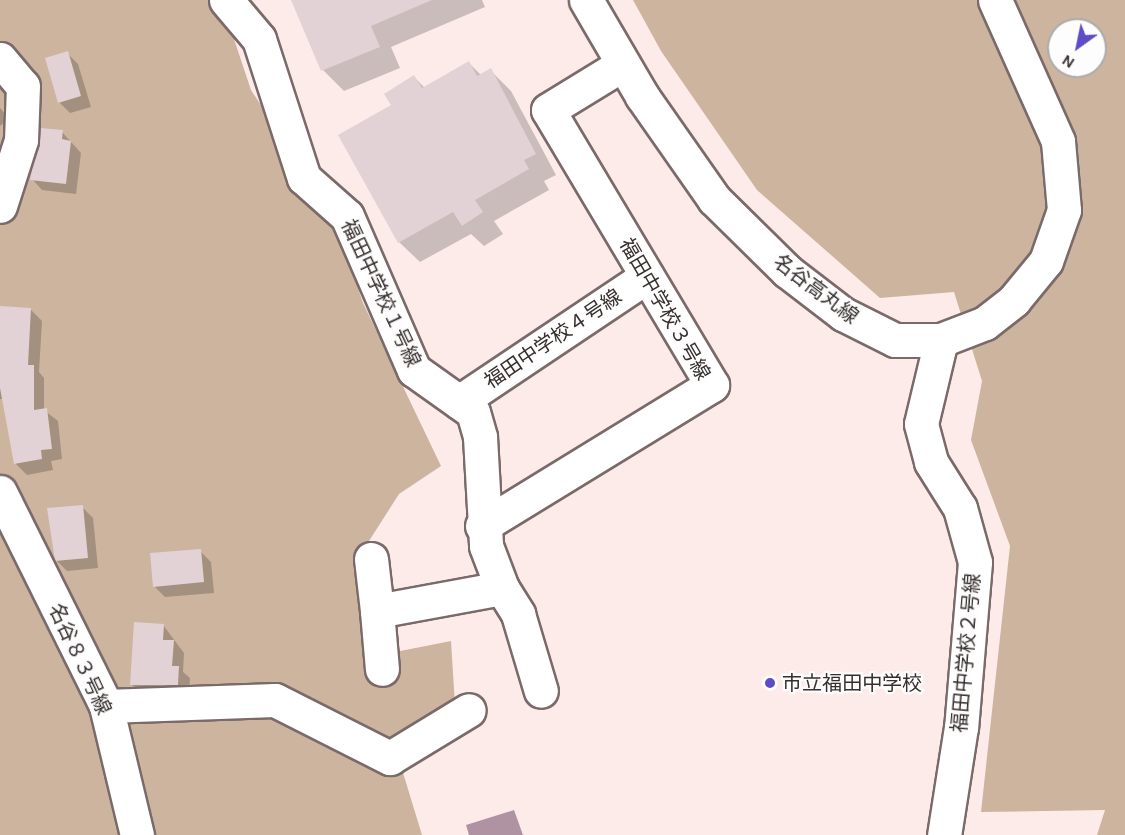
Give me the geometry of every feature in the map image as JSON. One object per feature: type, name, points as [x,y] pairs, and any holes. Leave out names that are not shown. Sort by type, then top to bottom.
[{"type":"street","name":"福田中学校１号線","points":[[226,0],[259,39],[304,178],[347,216],[414,370],[473,412],[480,437],[482,526],[502,588],[518,614],[541,691]]},
{"type":"street","name":"名谷高丸線","points":[[586,0],[623,64],[714,199],[787,271],[843,314],[895,340],[941,340],[985,323],[1014,300],[1046,261],[1064,210],[1058,141],[995,0]]},
{"type":"street","points":[[0,59],[23,86],[21,140],[0,206]]},
{"type":"street","name":"福田中学校３号線","points":[[482,526],[712,385],[548,110],[623,64]]},
{"type":"street","name":"福田中学校４号線","points":[[459,402],[647,276]]},
{"type":"street","name":"福田中学校２号線","points":[[941,340],[921,424],[931,462],[960,508],[975,562],[961,727],[944,835]]},
{"type":"street","name":"名谷８３号線","points":[[0,492],[106,706],[137,835]]},
{"type":"street","points":[[371,559],[382,669]]},
{"type":"street","points":[[377,611],[502,588]]},
{"type":"street","points":[[106,706],[275,700],[390,758],[469,710]]},
{"type":"shaded area","points":[[0,0],[221,0],[251,90],[334,217],[363,303],[441,466],[399,494],[353,566],[370,657],[451,641],[455,705],[393,740],[422,835],[0,835]]},
{"type":"shaded area","points":[[633,0],[1125,0],[1125,835],[1097,835],[1105,810],[981,812],[1010,546],[971,440],[982,381],[954,292],[880,298],[757,190],[661,51]]},
{"type":"shaded area","points":[[514,810],[523,835],[469,835],[466,825]]},
{"type":"building","points":[[291,0],[432,0],[371,26],[380,47],[321,71]]},
{"type":"building","points":[[68,51],[81,96],[58,103],[45,58]]},
{"type":"building","points":[[469,61],[477,76],[491,68],[536,154],[524,160],[529,169],[475,200],[483,212],[462,226],[453,212],[398,243],[338,135],[391,105],[384,94],[414,75],[422,88]]},
{"type":"building","points":[[40,128],[63,130],[62,139],[71,141],[66,184],[30,180]]},
{"type":"building","points":[[0,306],[31,308],[28,365],[34,365],[34,410],[47,408],[52,449],[41,450],[42,459],[14,464],[0,388]]},
{"type":"building","points":[[83,505],[88,558],[55,561],[47,508]]},
{"type":"building","points":[[201,549],[204,582],[153,587],[150,553]]},
{"type":"building","points":[[134,622],[164,624],[163,640],[174,640],[172,666],[179,666],[178,685],[130,685]]},
{"type":"place","name":"市立福田中学校","points":[[770,683]]}]
